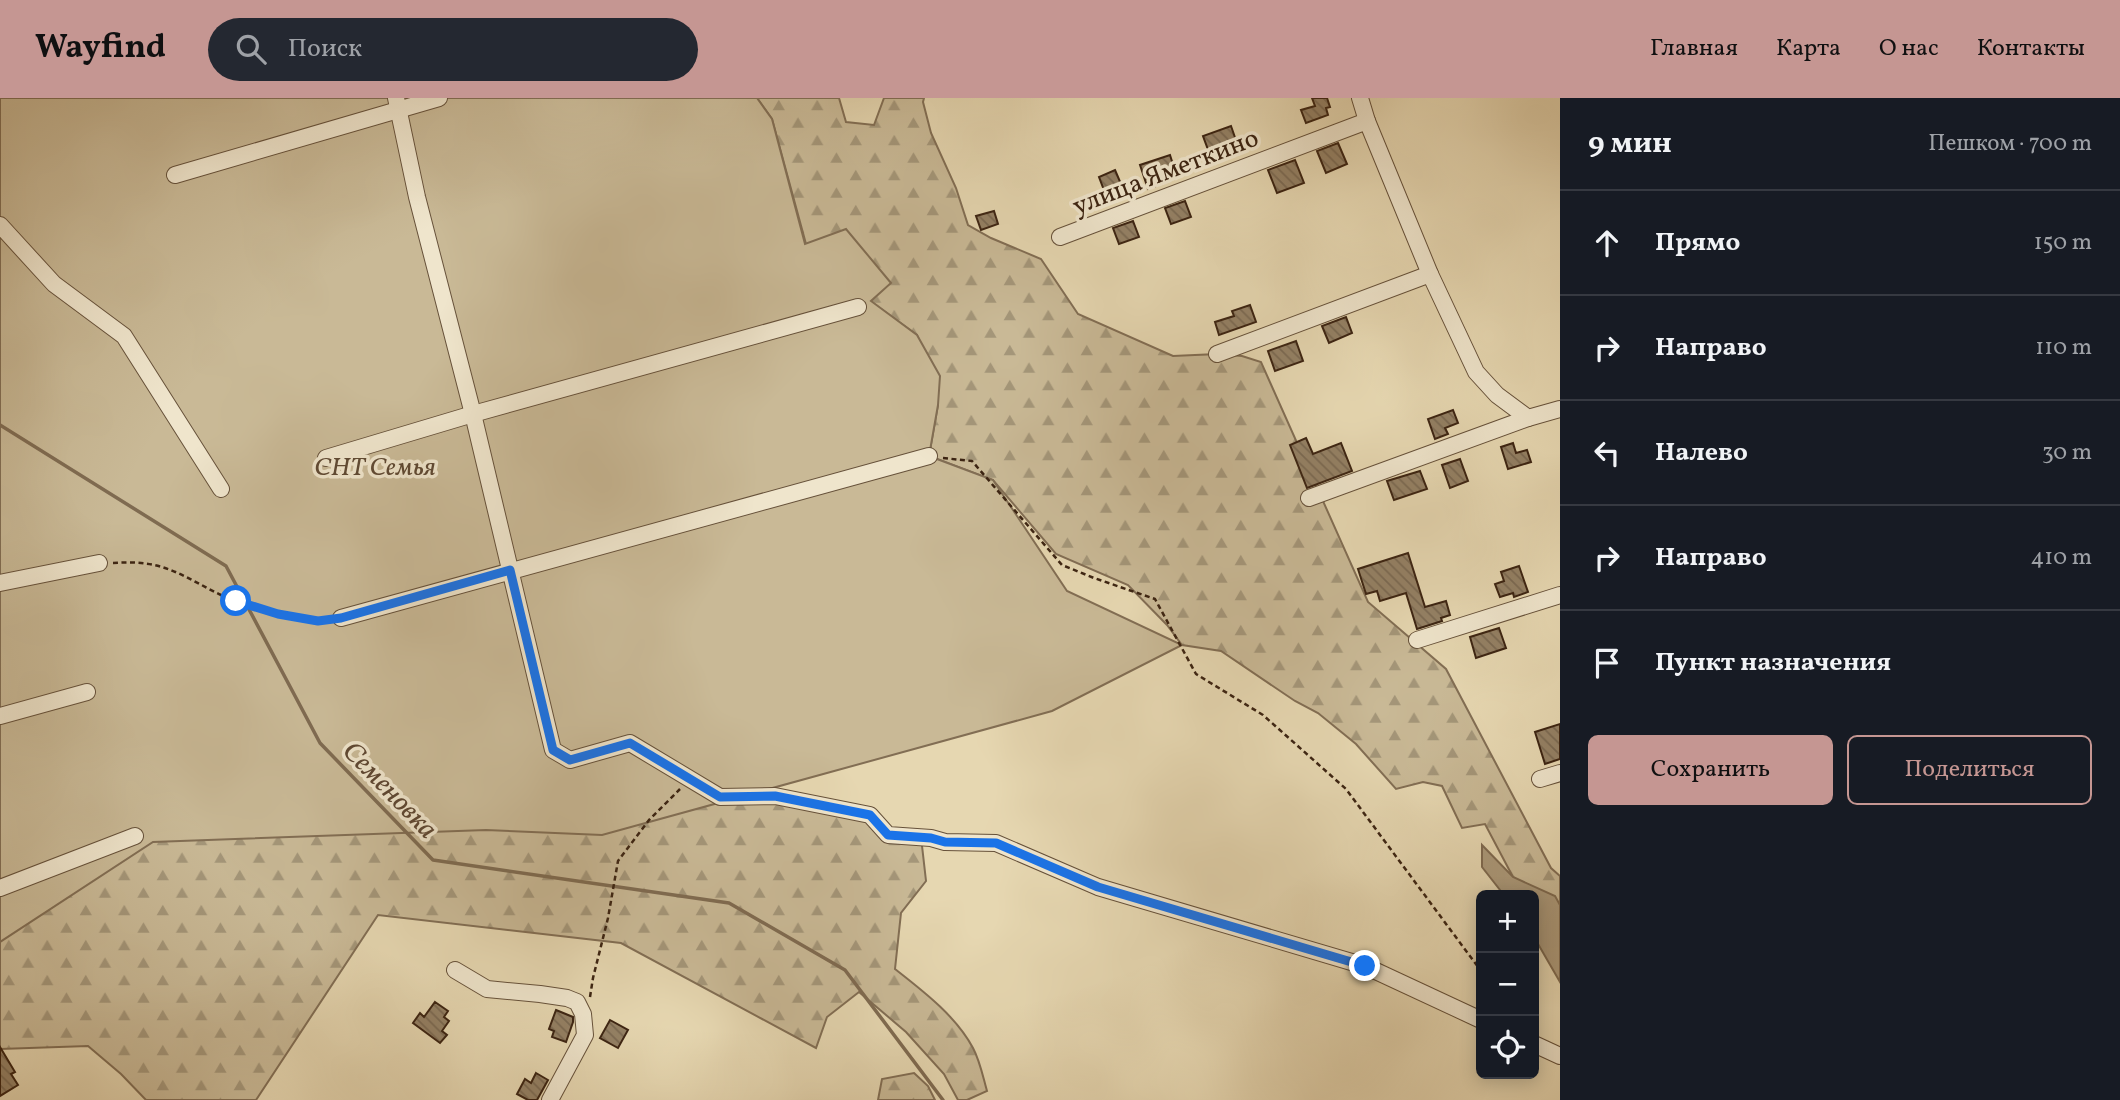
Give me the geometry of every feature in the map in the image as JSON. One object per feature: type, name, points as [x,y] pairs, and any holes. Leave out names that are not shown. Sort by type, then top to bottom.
[{"type":"street","points":[[175,175],[398,104],[439,98]]},
{"type":"street","points":[[1360,98],[1430,274],[1476,372],[1497,395],[1528,418]]},
{"type":"street","points":[[398,104],[417,197],[473,414],[553,750],[570,760],[630,743],[720,797],[775,796],[870,815],[888,835],[931,838],[945,842],[996,843],[1098,887],[1365,966],[1476,1018]]},
{"type":"street","name":"улица Яметкино","points":[[1060,237],[1367,121]]},
{"type":"street","points":[[0,225],[54,284],[124,337],[222,489]]},
{"type":"street","points":[[1217,354],[1430,274]]},
{"type":"street","points":[[326,458],[473,414],[858,307]]},
{"type":"street","points":[[1309,498],[1528,418],[1560,409]]},
{"type":"street","points":[[341,618],[929,456]]},
{"type":"street","points":[[0,583],[99,563]]},
{"type":"street","points":[[1417,640],[1560,594]]},
{"type":"street","points":[[0,716],[87,692]]},
{"type":"street","points":[[1541,779],[1560,773]]},
{"type":"street","points":[[0,888],[135,836]]},
{"type":"street","points":[[455,970],[487,989],[540,994],[577,1002],[583,1014],[585,1035],[550,1100]]},
{"type":"street","points":[[1539,1046],[1560,1056]]},
{"type":"path","points":[[929,456],[972,461],[1062,565],[1154,599],[1196,674],[1263,715],[1346,789],[1476,964]]},
{"type":"path","points":[[99,563],[135,562],[163,567],[225,597],[278,614],[318,621],[341,618]]},
{"type":"path","points":[[590,1001],[618,861],[649,820],[690,779]]},
{"type":"green space","name":"СНТ Семья","points":[[0,98],[757,98],[772,119],[805,244],[846,229],[891,283],[871,301],[917,335],[940,376],[929,456],[993,480],[1067,591],[1182,645],[1052,711],[602,835],[486,830],[153,842],[0,942]]},
{"type":"green space","points":[[757,98],[839,98],[846,122],[874,125],[884,98],[924,98],[931,133],[956,188],[968,225],[1041,259],[1078,314],[1173,356],[1217,354],[1242,356],[1261,362],[1368,602],[1446,669],[1551,868],[1560,876],[1560,912],[1539,896],[1539,890],[1530,890],[1513,877],[1485,824],[1462,828],[1442,786],[1423,782],[1396,789],[1356,744],[1318,713],[1295,701],[1221,651],[1182,645],[1167,625],[1128,585],[1056,554],[993,480],[929,456],[938,405],[917,335],[870,301],[806,244],[772,119]]},
{"type":"green space","points":[[0,346],[720,797],[870,815],[888,835],[921,837],[926,881],[901,913],[895,969],[958,1025],[975,1053],[987,1091],[967,1100],[958,1100],[944,1074],[906,1032],[859,992],[827,1017],[816,1048],[621,943],[378,915],[256,1100],[146,1100],[88,1046],[0,1049]]},
{"type":"green space","points":[[914,1073],[928,1086],[935,1100],[878,1100],[882,1079]]},
{"type":"shaded area","points":[[1482,845],[1513,877],[1555,896],[1560,905],[1560,982],[1539,946],[1539,890],[1500,890],[1482,867]]},
{"type":"building","points":[[1312,98],[1327,98],[1330,107],[1326,108],[1328,115],[1306,123],[1301,110],[1315,106]]},
{"type":"building","points":[[1231,126],[1238,146],[1210,155],[1203,136]]},
{"type":"building","points":[[1338,143],[1347,164],[1326,173],[1317,151]]},
{"type":"building","points":[[1170,155],[1176,174],[1157,180],[1159,185],[1148,189],[1140,165]]},
{"type":"building","points":[[1295,160],[1304,183],[1277,193],[1268,170]]},
{"type":"building","points":[[1115,170],[1124,191],[1107,198],[1099,177]]},
{"type":"building","points":[[1185,201],[1191,217],[1171,224],[1165,208]]},
{"type":"building","points":[[994,211],[998,224],[981,230],[976,216]]},
{"type":"building","points":[[1133,221],[1139,237],[1119,244],[1113,228]]},
{"type":"building","points":[[1250,305],[1256,322],[1219,335],[1215,322],[1234,316],[1232,311]]},
{"type":"building","points":[[1346,317],[1352,333],[1329,343],[1322,326]]},
{"type":"building","points":[[1296,341],[1303,361],[1275,371],[1268,351]]},
{"type":"building","points":[[1453,410],[1458,423],[1445,428],[1448,434],[1435,439],[1428,419]]},
{"type":"building","points":[[1306,438],[1313,454],[1341,443],[1352,471],[1307,488],[1290,445]]},
{"type":"building","points":[[1513,443],[1516,453],[1527,450],[1531,462],[1508,469],[1501,447]]},
{"type":"building","points":[[1460,459],[1468,481],[1450,488],[1442,465]]},
{"type":"building","points":[[1420,471],[1427,489],[1394,500],[1387,481]]},
{"type":"building","points":[[1408,553],[1425,607],[1446,601],[1450,615],[1441,618],[1442,621],[1417,629],[1406,593],[1380,601],[1377,591],[1366,594],[1358,569]]},
{"type":"building","points":[[1519,566],[1528,592],[1514,597],[1513,593],[1500,597],[1495,584],[1504,581],[1501,572]]},
{"type":"building","points":[[1499,628],[1506,648],[1476,658],[1470,637]]},
{"type":"building","points":[[1560,724],[1560,759],[1545,764],[1535,732]]},
{"type":"building","points":[[435,1002],[448,1011],[444,1017],[449,1021],[442,1031],[447,1035],[440,1043],[413,1023],[420,1013],[424,1017]]},
{"type":"building","points":[[556,1010],[573,1017],[566,1042],[552,1037],[554,1031],[549,1029]]},
{"type":"building","points":[[610,1020],[628,1030],[618,1048],[600,1038]]},
{"type":"building","points":[[0,1047],[15,1072],[11,1074],[18,1085],[0,1096]]},
{"type":"building","points":[[536,1073],[548,1080],[537,1100],[528,1100],[517,1094],[525,1079],[531,1083]]},
{"type":"waterway","name":"Семеновка","points":[[0,425],[226,566],[320,743],[433,860],[729,903],[845,970],[943,1100]]},
{"type":"route","points":[[236,601],[278,614],[318,621],[341,618],[510,570],[553,750],[570,760],[630,743],[720,797],[775,796],[870,815],[888,835],[931,838],[945,842],[996,843],[1098,887],[1365,966]]}]
